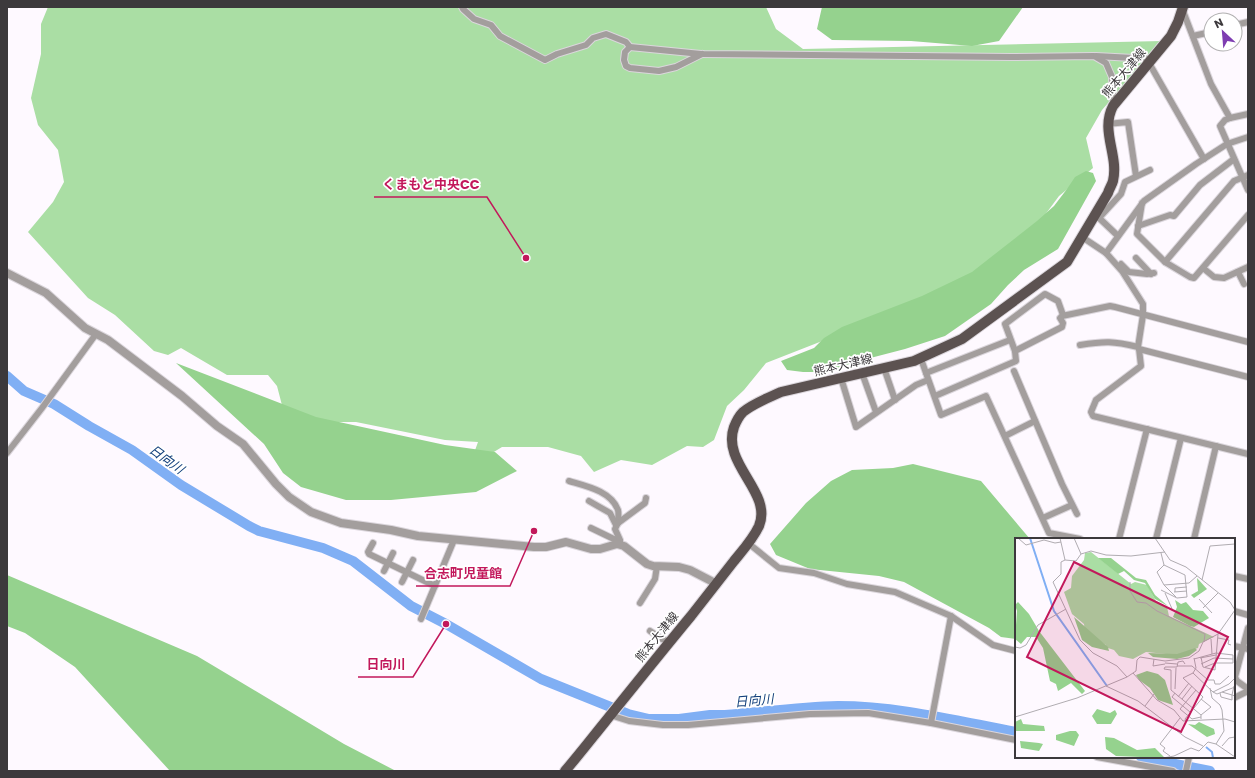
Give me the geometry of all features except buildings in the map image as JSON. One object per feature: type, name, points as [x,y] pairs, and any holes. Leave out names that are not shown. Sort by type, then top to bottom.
[{"type":"main road","name":"熊本大津線","points":[[565,771],[580,755],[614,710],[717,584],[748,543],[758,527],[761,517],[759,500],[734,454],[732,442],[732,433],[736,422],[742,413],[752,406],[781,392],[862,374],[921,358],[962,339],[1062,266],[1072,256],[1082,237],[1097,216],[1113,181],[1113,160],[1107,124],[1112,106],[1171,36],[1183,9]]},
{"type":"street","points":[[462,7],[463,10],[474,19],[491,25],[500,36],[545,60],[557,54],[586,45],[593,38],[606,34],[626,42],[630,47],[702,54],[1010,57],[1094,56],[1150,61],[1204,159]]},
{"type":"street","points":[[1183,9],[1211,84],[1230,118]]},
{"type":"street","points":[[1193,36],[1203,34]]},
{"type":"street","points":[[630,47],[625,52],[624,60],[626,66],[630,68],[659,71],[676,67],[702,54]]},
{"type":"street","points":[[1094,56],[1106,63],[1112,77],[1112,106]]},
{"type":"street","points":[[1248,114],[1225,120],[1220,126],[1234,159],[1245,176],[1248,190]]},
{"type":"street","points":[[1107,124],[1128,122],[1136,176]]},
{"type":"street","points":[[1106,253],[1142,203],[1227,144],[1248,137]]},
{"type":"street","points":[[1138,226],[1170,215],[1174,216],[1200,184],[1234,159]]},
{"type":"street","points":[[1118,236],[1097,216],[1121,194],[1124,182],[1150,170]]},
{"type":"street","points":[[1164,262],[1234,181],[1245,176]]},
{"type":"street","points":[[1142,203],[1137,234],[1164,262],[1194,278],[1248,215]]},
{"type":"street","points":[[1082,237],[1106,253],[1122,271],[1143,304],[1143,315],[1138,348],[1141,366],[1096,400],[1091,412],[1093,416],[1248,454]]},
{"type":"street","points":[[1111,259],[1118,261],[1129,272],[1153,273],[1136,258]]},
{"type":"street","points":[[1202,268],[1214,277],[1224,278],[1248,267]]},
{"type":"street","points":[[1238,272],[1244,284]]},
{"type":"street","points":[[7,273],[46,293],[81,325],[108,340],[182,396],[217,426],[243,444],[276,484],[289,497],[311,512],[341,523],[391,530],[418,536],[454,540],[534,547],[546,547],[566,542],[591,549],[600,549],[620,543]]},
{"type":"street","points":[[935,396],[1016,361],[1015,350],[1005,324],[1045,294],[1058,301],[1063,315],[1060,318],[1063,323],[1062,326],[1015,350]]},
{"type":"street","points":[[1063,315],[1110,306],[1248,342]]},
{"type":"street","points":[[7,453],[96,334]]},
{"type":"street","points":[[926,373],[1010,340]]},
{"type":"street","points":[[1080,345],[1103,341],[1118,342],[1248,378]]},
{"type":"street","points":[[921,358],[941,415],[986,396],[1049,532],[1076,538]]},
{"type":"street","points":[[884,368],[895,400]]},
{"type":"street","points":[[1014,371],[1077,514]]},
{"type":"street","points":[[862,374],[876,412]]},
{"type":"street","points":[[841,378],[856,427],[916,385],[928,380]]},
{"type":"street","points":[[1004,436],[1036,421]]},
{"type":"street","points":[[1119,538],[1147,429]]},
{"type":"street","points":[[1156,538],[1181,438]]},
{"type":"street","points":[[1194,538],[1216,446]]},
{"type":"street","points":[[569,481],[592,488],[610,499],[617,509],[617,524],[615,528],[620,543]]},
{"type":"street","points":[[617,524],[645,503],[646,498]]},
{"type":"street","points":[[589,501],[610,513],[617,524]]},
{"type":"street","points":[[1043,518],[1072,505]]},
{"type":"street","points":[[591,528],[620,543],[647,564],[679,567],[690,570],[717,584]]},
{"type":"street","points":[[421,619],[454,540]]},
{"type":"street","points":[[373,543],[368,552],[369,554],[435,586]]},
{"type":"street","points":[[748,543],[779,568],[814,573],[847,584],[895,592],[951,616],[993,644],[1015,651]]},
{"type":"street","points":[[384,571],[393,553]]},
{"type":"street","points":[[402,582],[413,560]]},
{"type":"street","points":[[640,603],[655,579],[657,566]]},
{"type":"street","points":[[1235,576],[1248,579]]},
{"type":"street","points":[[1235,611],[1248,615]]},
{"type":"street","points":[[931,723],[951,616]]},
{"type":"street","points":[[1235,697],[1248,690],[1237,681],[1235,677],[1246,648],[1248,628]]},
{"type":"street","points":[[650,631],[662,639],[670,642]]},
{"type":"street","points":[[1235,646],[1246,648]]},
{"type":"street","points":[[614,710],[629,721],[662,725],[688,725],[810,714],[868,713],[931,723],[1015,740]]},
{"type":"street","points":[[1102,758],[1173,771]]},
{"type":"street","points":[[1186,771],[1189,759]]},
{"type":"green space","points":[[48,7],[766,7],[776,29],[803,49],[1162,41],[1102,110],[1086,138],[1093,168],[1059,196],[1033,231],[968,284],[766,363],[744,390],[727,406],[714,440],[703,447],[687,446],[652,465],[621,460],[594,472],[581,456],[548,447],[502,447],[479,461],[473,456],[478,442],[445,440],[356,422],[300,422],[283,409],[277,386],[268,375],[227,375],[181,348],[168,355],[154,351],[115,315],[88,298],[28,232],[53,202],[64,182],[58,150],[38,125],[31,98],[41,54],[41,24]]},
{"type":"green space","points":[[822,7],[1023,7],[999,41],[972,46],[911,41],[832,40],[817,29]]},
{"type":"green space","points":[[1086,171],[1093,173],[1096,181],[1058,249],[1024,270],[991,304],[945,336],[826,372],[787,370],[781,361],[814,348],[824,338],[842,327],[922,296],[972,272],[1054,206],[1075,177]]},
{"type":"green space","points":[[176,363],[316,417],[445,445],[495,452],[517,471],[476,492],[391,500],[346,500],[301,487],[283,473],[264,444]]},
{"type":"green space","points":[[913,464],[981,481],[1029,538],[1015,538],[1015,639],[1001,637],[989,628],[904,582],[879,576],[810,569],[776,555],[770,544],[806,503],[831,481],[852,470],[893,468]]},
{"type":"green space","points":[[7,575],[197,656],[344,744],[396,771],[170,771],[75,667],[25,633],[7,626]]},
{"type":"waterway","name":"日向川","points":[[7,376],[24,391],[54,404],[132,450],[181,485],[249,526],[259,531],[323,548],[353,561],[411,606],[446,624],[541,679],[628,714],[649,719],[679,719],[810,707],[860,707],[905,711],[1015,732]]},
{"type":"waterway","name":"日向川","points":[[1146,758],[1210,771]]},
{"type":"place","name":"くまもと中央CC","points":[[526,258]]},
{"type":"place","name":"合志町児童館","points":[[534,531]]},
{"type":"place","name":"日向川","points":[[446,624]]}]
